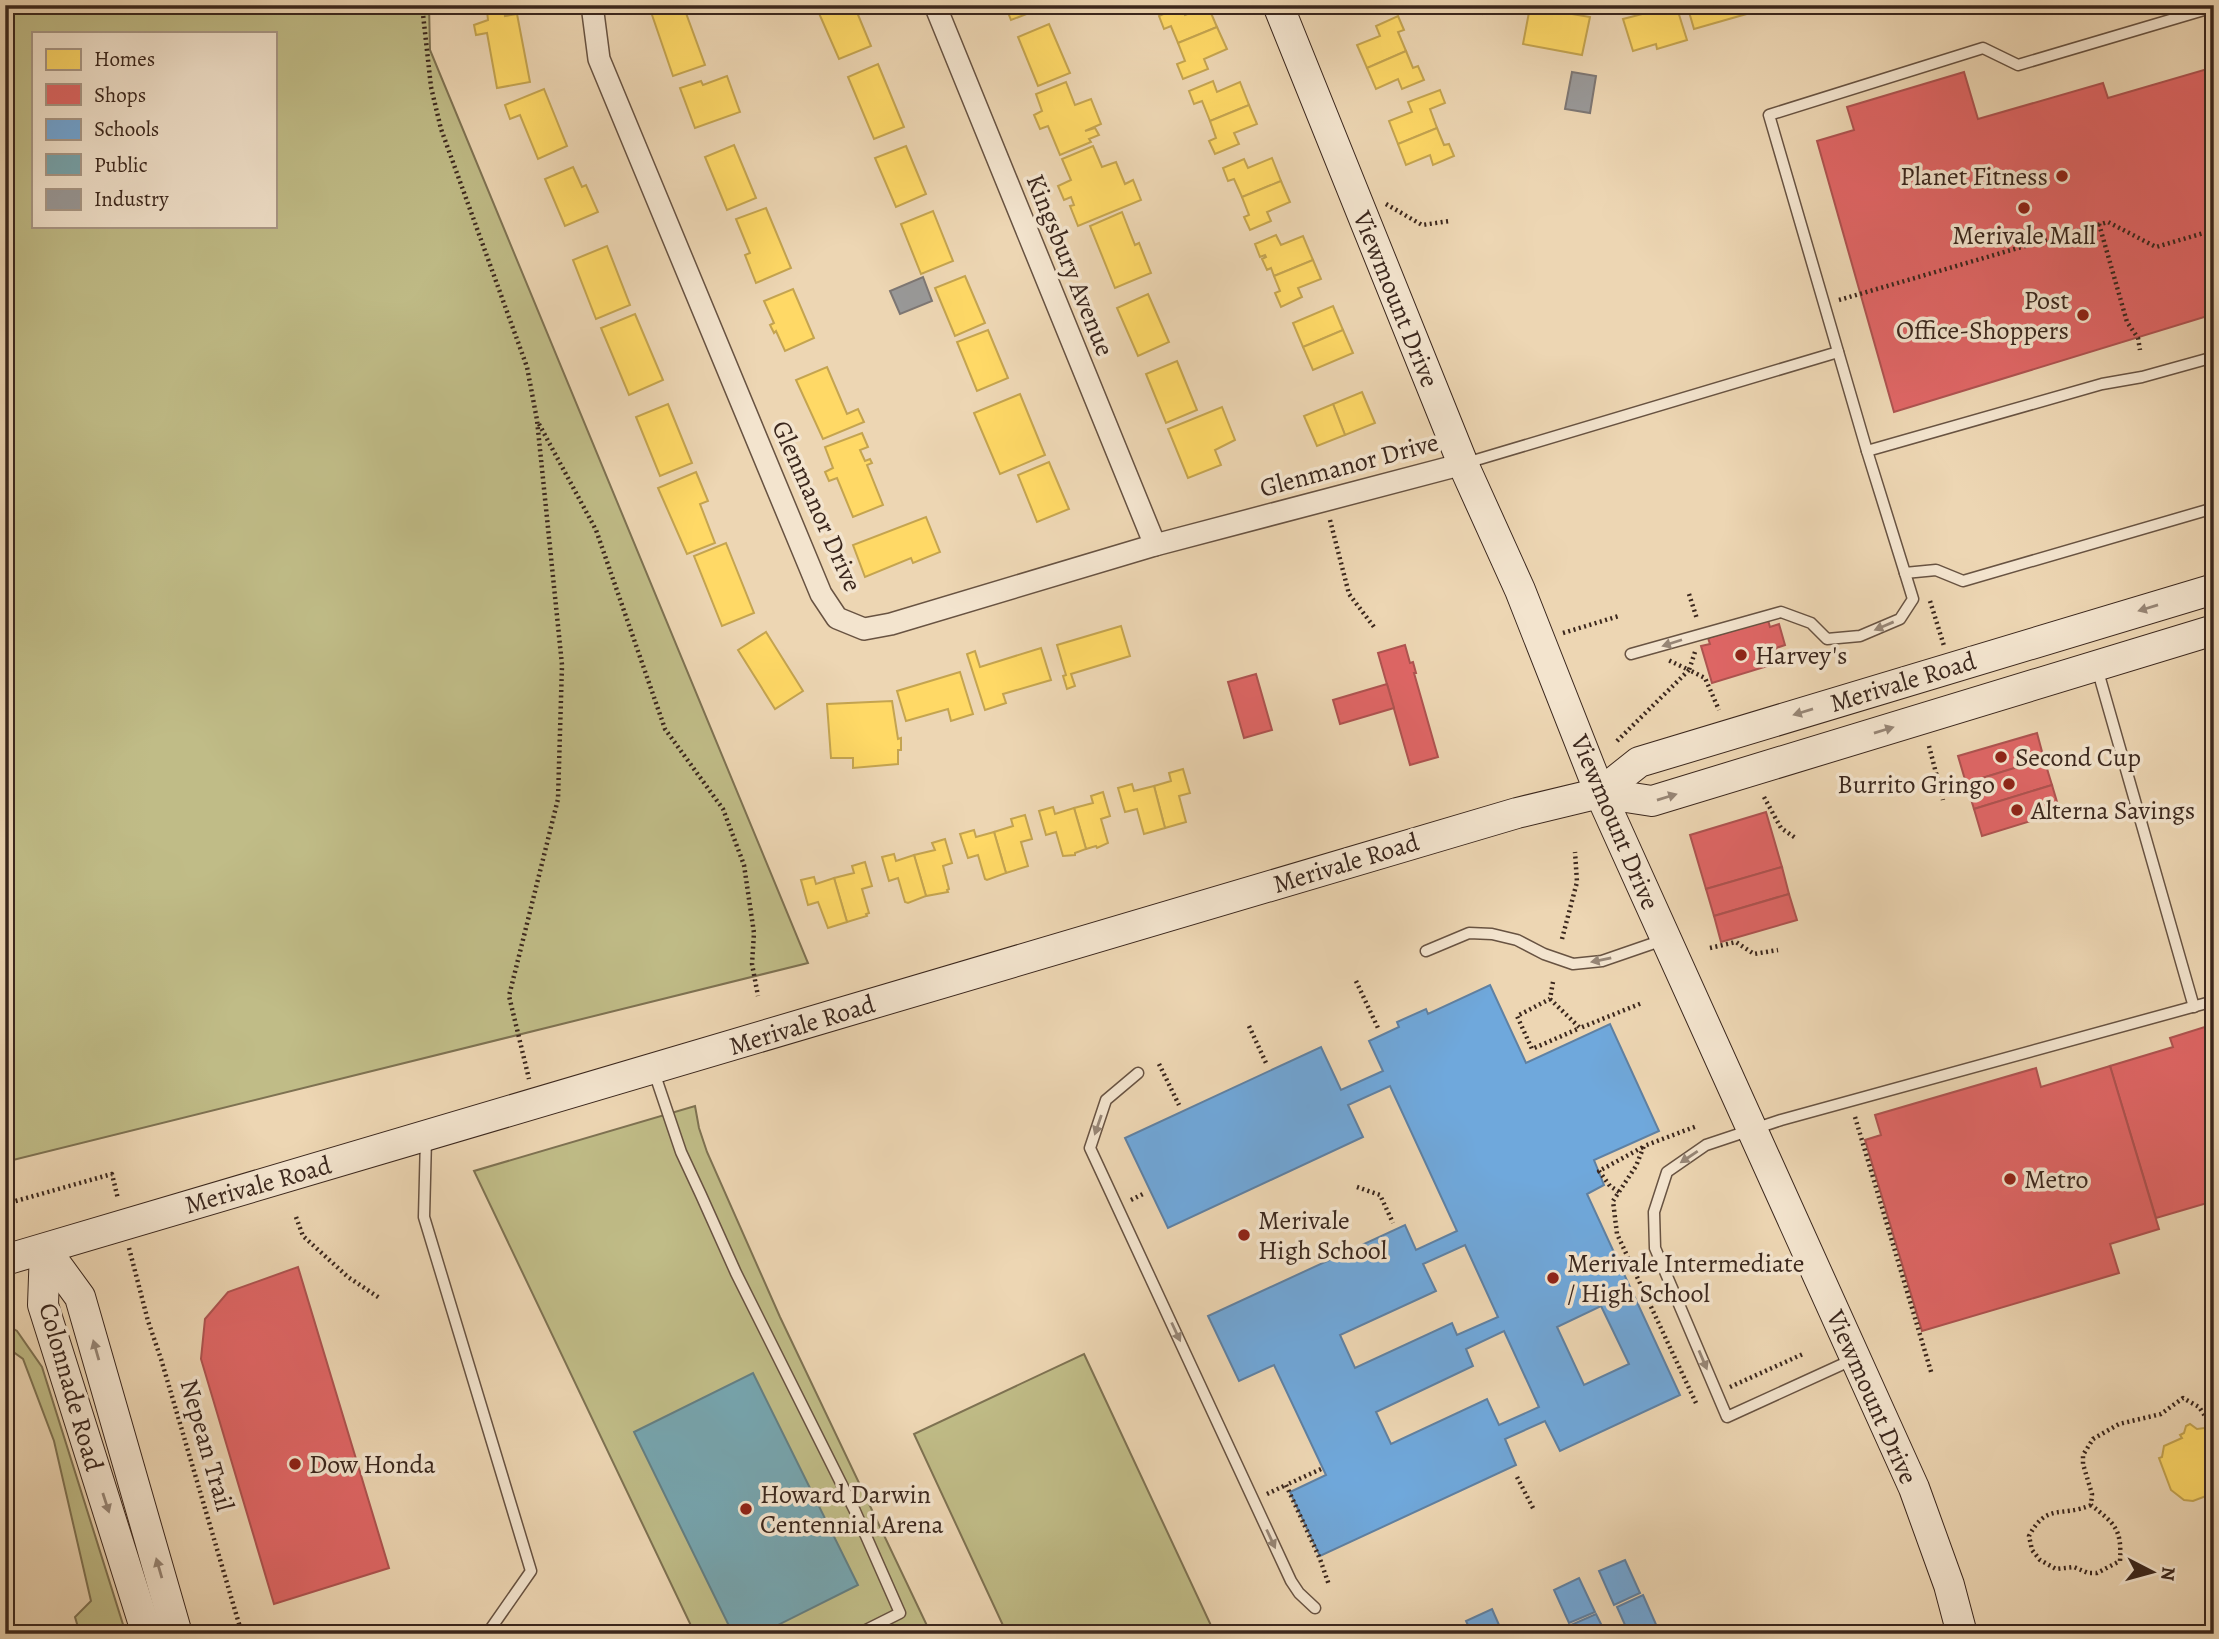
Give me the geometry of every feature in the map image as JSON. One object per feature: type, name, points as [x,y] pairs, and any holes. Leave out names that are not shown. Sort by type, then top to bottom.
[{"type":"main road","name":"Viewmount Drive","points":[[1278,5],[1463,464],[1520,590],[1600,793],[1914,1488],[1965,1629]]},
{"type":"main road","name":"Merivale Road","points":[[1600,793],[1639,762],[2214,589]]},
{"type":"main road","name":"Merivale Road","points":[[5,1260],[1517,813],[1600,793],[1652,802],[2214,630]]},
{"type":"main road","name":"Colonnade Road","points":[[45,1249],[43,1305],[147,1634]]},
{"type":"main road","name":"Colonnade Road","points":[[45,1249],[80,1297],[177,1634]]},
{"type":"street","name":"Glenmanor Drive","points":[[592,5],[599,59],[821,594],[837,618],[864,629],[891,624],[1155,545],[1463,464]]},
{"type":"street","name":"Kingsbury Avenue","points":[[935,5],[1155,545]]},
{"type":"lane","points":[[1631,654],[1782,611],[1811,622],[1827,639],[1860,636],[1899,619],[1913,599],[1769,115],[1983,48],[2018,65],[2214,8]]},
{"type":"lane","points":[[1463,464],[1838,352]]},
{"type":"lane","points":[[1867,451],[2102,384],[2142,377],[2214,357]]},
{"type":"lane","points":[[1905,573],[1936,570],[1963,581],[2214,508]]},
{"type":"lane","points":[[2096,665],[2194,1007]]},
{"type":"lane","points":[[1426,951],[1469,933],[1492,934],[1517,940],[1544,954],[1573,964],[1602,961],[1665,939]]},
{"type":"lane","points":[[1854,1359],[1727,1417],[1655,1248],[1654,1212],[1667,1172],[1706,1145],[1751,1129],[2214,1001]]},
{"type":"lane","points":[[653,1069],[681,1152],[736,1273],[855,1511],[900,1613],[858,1634]]},
{"type":"lane","points":[[1138,1073],[1106,1100],[1090,1148],[1291,1581],[1315,1608]]},
{"type":"lane","points":[[426,1136],[424,1217],[531,1571],[487,1634]]},
{"type":"path","points":[[422,5],[430,87],[441,128],[527,367],[537,420],[562,665],[558,799],[509,996],[534,1104]]},
{"type":"path","points":[[1357,202],[1376,199],[1422,225],[1450,221]]},
{"type":"path","points":[[1839,300],[2108,222],[2156,247],[2214,230]]},
{"type":"path","points":[[2099,224],[2127,322],[2138,338],[2140,350]]},
{"type":"path","points":[[537,420],[596,530],[665,729],[723,809],[744,865],[754,933],[751,964],[758,996]]},
{"type":"path","points":[[1325,500],[1349,594],[1374,627]]},
{"type":"path","points":[[1922,571],[1945,650]]},
{"type":"path","points":[[1617,741],[1689,670],[1697,646],[1703,639],[1689,594]]},
{"type":"path","points":[[1558,634],[1619,616]]},
{"type":"path","points":[[1661,647],[1667,659],[1705,678],[1722,717]]},
{"type":"path","points":[[1929,746],[1943,800]]},
{"type":"path","points":[[1764,797],[1781,828],[1797,839]]},
{"type":"path","points":[[1562,939],[1577,882],[1575,852]]},
{"type":"path","points":[[1710,948],[1736,942],[1754,954],[1778,950]]},
{"type":"path","points":[[1356,981],[1378,1028]]},
{"type":"path","points":[[1550,999],[1553,982]]},
{"type":"path","points":[[1550,999],[1517,1016],[1532,1049],[1642,1003]]},
{"type":"path","points":[[1550,999],[1580,1028]]},
{"type":"path","points":[[1249,1026],[1266,1063]]},
{"type":"path","points":[[1159,1064],[1178,1105]]},
{"type":"path","points":[[1855,1117],[1932,1375]]},
{"type":"path","points":[[1619,1192],[1610,1186],[1599,1171],[1644,1146]]},
{"type":"path","points":[[5,1204],[112,1174]]},
{"type":"path","points":[[1357,1187],[1380,1195],[1393,1223]]},
{"type":"path","points":[[296,1217],[303,1236],[348,1277],[381,1299]]},
{"type":"path","name":"Nepean Trail","points":[[134,1267],[242,1634]]},
{"type":"path","points":[[1730,1387],[1803,1354]]},
{"type":"path","points":[[2091,1505],[2092,1494],[2083,1455],[2093,1439],[2119,1424],[2161,1414],[2183,1398],[2199,1407],[2209,1422]]},
{"type":"path","points":[[1321,1469],[1286,1485],[1329,1585]]},
{"type":"path","points":[[1517,1478],[1534,1510]]},
{"type":"path","points":[[2091,1505],[2114,1523],[2120,1537],[2119,1563],[2106,1570],[2088,1573],[2074,1567],[2056,1570],[2040,1560],[2032,1550],[2029,1536],[2041,1517],[2091,1505]]},
{"type":"shaded area","points":[[5,5],[429,5],[430,50],[808,963],[5,1162]]},
{"type":"shaded area","points":[[695,1106],[707,1152],[780,1317],[931,1634],[695,1634],[474,1171]]},
{"type":"shaded area","points":[[5,1324],[17,1331],[42,1367],[126,1634],[80,1634],[75,1617],[91,1601],[54,1441],[23,1359],[5,1346]]},
{"type":"shaded area","points":[[1084,1354],[1215,1634],[1007,1634],[914,1434]]},
{"type":"building: Homes","points":[[656,5],[683,5],[705,65],[673,76],[651,12],[657,10]]},
{"type":"building: Homes","points":[[833,5],[854,5],[871,46],[839,59],[818,11]]},
{"type":"building: Homes","points":[[1005,5],[1041,5],[1042,8],[1011,20]]},
{"type":"building: Homes","points":[[1340,5],[1359,5],[1343,12]]},
{"type":"building: Homes","points":[[1367,5],[1387,5],[1371,13]]},
{"type":"building: Homes","points":[[1479,5],[1505,5],[1483,14]]},
{"type":"building: Homes","points":[[1660,5],[1676,5],[1687,40],[1657,49],[1656,44],[1633,51],[1623,19],[1646,13],[1645,10]]},
{"type":"building: Homes","points":[[1687,5],[1747,5],[1750,13],[1694,29]]},
{"type":"building: Homes","points":[[1181,6],[1185,15],[1208,6],[1217,27],[1178,43],[1171,26],[1164,29],[1159,16]]},
{"type":"building: Homes","points":[[504,7],[505,16],[517,14],[530,82],[497,88],[487,33],[476,35],[474,25],[488,20],[487,11]]},
{"type":"building: Homes","points":[[1530,7],[1590,17],[1582,55],[1523,44]]},
{"type":"building: Homes","points":[[1398,16],[1404,30],[1398,32],[1406,51],[1367,68],[1357,45],[1380,36],[1376,26]]},
{"type":"building: Homes","points":[[1049,24],[1070,73],[1038,86],[1018,37]]},
{"type":"building: Homes","points":[[1217,27],[1227,49],[1204,59],[1208,69],[1183,79],[1177,64],[1185,61],[1178,43]]},
{"type":"building: Homes","points":[[1406,51],[1413,68],[1418,66],[1424,80],[1402,89],[1398,79],[1376,89],[1367,68]]},
{"type":"building: Homes","points":[[878,64],[904,127],[874,139],[848,77]]},
{"type":"building: Homes","points":[[727,76],[740,112],[695,128],[680,88],[701,81],[703,85]]},
{"type":"building: Homes","points":[[1213,81],[1217,92],[1240,82],[1249,105],[1210,121],[1202,101],[1194,104],[1189,91]]},
{"type":"building: Homes","points":[[1066,82],[1075,105],[1091,99],[1101,124],[1085,131],[1095,128],[1099,135],[1089,139],[1091,142],[1060,155],[1048,126],[1040,129],[1034,115],[1042,111],[1036,94]]},
{"type":"building: Homes","points":[[544,89],[567,146],[538,159],[520,115],[510,119],[505,105]]},
{"type":"building: Homes","points":[[1440,90],[1445,103],[1430,109],[1437,128],[1398,144],[1389,121],[1412,112],[1408,102]]},
{"type":"building: Homes","points":[[1249,105],[1257,124],[1234,133],[1239,144],[1215,154],[1209,141],[1216,138],[1210,121]]},
{"type":"building: Homes","points":[[1437,128],[1444,145],[1449,144],[1454,156],[1433,165],[1430,155],[1406,165],[1398,144]]},
{"type":"building: Homes","points":[[734,145],[756,198],[727,210],[705,157]]},
{"type":"building: Homes","points":[[906,146],[926,194],[896,207],[875,158]]},
{"type":"building: Homes","points":[[1093,146],[1102,167],[1116,162],[1125,184],[1133,180],[1141,200],[1078,226],[1070,206],[1074,205],[1071,197],[1064,200],[1058,186],[1071,180],[1062,159]]},
{"type":"building: Homes","points":[[1272,158],[1281,181],[1242,197],[1234,179],[1228,181],[1223,168],[1244,159],[1248,168]]},
{"type":"building: Homes","points":[[573,167],[582,187],[586,185],[598,212],[565,226],[545,179]]},
{"type":"building: Homes","points":[[1281,181],[1290,202],[1267,212],[1271,221],[1250,230],[1244,217],[1249,215],[1242,197]]},
{"type":"building: Homes","points":[[766,208],[791,268],[756,283],[745,255],[750,253],[736,219]]},
{"type":"building: Homes","points":[[933,211],[953,261],[921,274],[901,224]]},
{"type":"building: Homes","points":[[1122,212],[1135,245],[1139,243],[1151,273],[1115,288],[1090,226]]},
{"type":"building: Homes","points":[[1276,235],[1281,245],[1303,236],[1313,260],[1274,276],[1271,268],[1267,270],[1262,259],[1265,255],[1260,257],[1255,244]]},
{"type":"building: Homes","points":[[607,246],[630,305],[596,319],[573,260]]},
{"type":"building: Homes","points":[[1313,260],[1321,279],[1298,288],[1302,297],[1281,307],[1275,293],[1280,291],[1274,276]]},
{"type":"building: Homes","points":[[965,276],[985,323],[955,336],[935,288]]},
{"type":"building: Homes","points":[[793,289],[814,338],[785,351],[776,331],[774,333],[770,325],[774,323],[764,301]]},
{"type":"building: Homes","points":[[1148,294],[1169,342],[1138,356],[1117,308]]},
{"type":"building: Homes","points":[[1333,306],[1343,330],[1303,347],[1293,323]]},
{"type":"building: Homes","points":[[635,314],[663,380],[629,395],[601,328]]},
{"type":"building: Homes","points":[[988,330],[1008,378],[977,391],[957,342]]},
{"type":"building: Homes","points":[[1343,330],[1353,353],[1313,370],[1303,347]]},
{"type":"building: Homes","points":[[1177,361],[1197,410],[1166,423],[1146,374]]},
{"type":"building: Homes","points":[[827,367],[847,414],[858,409],[864,422],[823,439],[796,380]]},
{"type":"building: Homes","points":[[1362,392],[1375,423],[1345,435],[1333,404]]},
{"type":"building: Homes","points":[[1020,394],[1045,455],[1000,474],[974,413]]},
{"type":"building: Homes","points":[[668,404],[692,463],[660,476],[636,417]]},
{"type":"building: Homes","points":[[1333,404],[1345,435],[1317,446],[1304,416]]},
{"type":"building: Homes","points":[[1222,407],[1235,440],[1215,450],[1221,465],[1188,478],[1168,429]]},
{"type":"building: Homes","points":[[862,433],[868,447],[860,450],[865,461],[870,459],[872,463],[867,465],[883,505],[853,517],[837,478],[829,481],[825,472],[833,468],[825,447]]},
{"type":"building: Homes","points":[[1049,462],[1069,509],[1037,522],[1018,475]]},
{"type":"building: Homes","points":[[696,472],[708,501],[700,504],[715,543],[687,554],[658,488]]},
{"type":"building: Homes","points":[[926,517],[940,552],[913,563],[911,558],[865,577],[853,545]]},
{"type":"building: Homes","points":[[726,543],[754,613],[722,626],[694,556]]},
{"type":"building: Homes","points":[[1121,626],[1130,656],[1071,674],[1075,686],[1067,689],[1063,676],[1066,675],[1057,645]]},
{"type":"building: Homes","points":[[766,632],[803,691],[775,709],[738,650]]},
{"type":"building: Homes","points":[[1041,648],[1051,680],[1003,694],[1006,703],[985,710],[967,654],[975,651],[980,667]]},
{"type":"building: Homes","points":[[960,672],[973,714],[951,721],[948,709],[906,721],[897,691]]},
{"type":"building: Homes","points":[[892,701],[898,739],[901,738],[898,764],[853,768],[853,758],[831,758],[827,704]]},
{"type":"building: Homes","points":[[1183,769],[1190,793],[1179,796],[1186,822],[1165,828],[1154,786],[1171,781],[1169,773]]},
{"type":"building: Homes","points":[[1132,784],[1134,791],[1154,786],[1165,828],[1144,834],[1137,809],[1125,812],[1118,788]]},
{"type":"building: Homes","points":[[1103,792],[1110,816],[1101,819],[1108,843],[1086,849],[1074,808],[1093,803],[1091,796]]},
{"type":"building: Homes","points":[[1053,807],[1055,814],[1074,808],[1086,849],[1075,855],[1063,856],[1056,832],[1046,835],[1039,811]]},
{"type":"building: Homes","points":[[1025,815],[1032,839],[1021,842],[1028,866],[1006,873],[994,832],[1013,826],[1011,819]]},
{"type":"building: Homes","points":[[974,830],[976,837],[994,832],[1006,873],[987,880],[978,855],[968,858],[960,834]]},
{"type":"building: Homes","points":[[945,839],[952,863],[943,866],[948,892],[926,896],[914,855],[935,850],[932,843]]},
{"type":"building: Homes","points":[[894,854],[896,861],[914,855],[926,896],[905,902],[898,878],[889,881],[882,857]]},
{"type":"building: Homes","points":[[865,862],[872,886],[862,889],[869,913],[847,922],[834,878],[854,873],[852,866]]},
{"type":"building: Homes","points":[[814,877],[816,884],[834,878],[847,922],[828,928],[818,902],[808,905],[801,880]]},
{"type":"building: Homes","points":[[2214,1416],[2214,1493],[2193,1501],[2184,1500],[2171,1490],[2159,1458],[2162,1457],[2164,1446],[2182,1438],[2180,1435],[2184,1433],[2186,1426],[2190,1424],[2197,1429],[2213,1427],[2211,1422]]},
{"type":"building: Shops","name":"Merivale Mall","points":[[2214,67],[2214,314],[1894,412],[1817,141],[1854,130],[1847,107],[1964,72],[1978,119],[2103,83],[2108,98]]},
{"type":"building: Shops","name":"Harvey's","points":[[1768,620],[1770,627],[1779,624],[1785,645],[1776,648],[1781,662],[1712,683],[1701,646],[1710,644],[1708,638]]},
{"type":"building: Shops","points":[[1405,645],[1410,663],[1413,662],[1438,757],[1410,765],[1378,653]]},
{"type":"building: Shops","points":[[1256,674],[1272,730],[1244,738],[1228,682]]},
{"type":"building: Shops","points":[[1387,684],[1394,708],[1340,724],[1333,700]]},
{"type":"building: Shops","name":"Second Cup","points":[[2037,733],[2044,759],[1966,783],[1958,756]]},
{"type":"building: Shops","name":"Burrito Gringo","points":[[2044,759],[2052,785],[1974,809],[1966,783]]},
{"type":"building: Shops","name":"Alterna Savings","points":[[2052,785],[2060,812],[1982,836],[1974,809]]},
{"type":"building: Shops","points":[[1766,812],[1782,867],[1706,889],[1690,835]]},
{"type":"building: Shops","points":[[1782,867],[1789,894],[1714,916],[1706,889]]},
{"type":"building: Shops","points":[[1789,894],[1797,920],[1721,942],[1714,916]]},
{"type":"building: Shops","points":[[2214,1024],[2214,1201],[2156,1218],[2110,1066],[2173,1047],[2170,1038]]},
{"type":"building: Shops","name":"Metro","points":[[2110,1066],[2159,1229],[2110,1244],[2119,1273],[1922,1331],[1865,1140],[1881,1135],[1875,1115],[2036,1068],[2041,1087]]},
{"type":"building: Shops","name":"Dow Honda","points":[[298,1267],[389,1568],[274,1604],[201,1359],[205,1319],[228,1292]]},
{"type":"building: Schools","name":"Merivale Intermediate / High School","points":[[1490,985],[1526,1063],[1610,1024],[1659,1131],[1594,1160],[1604,1185],[1587,1194],[1680,1395],[1560,1451],[1545,1421],[1505,1439],[1516,1465],[1320,1556],[1290,1492],[1326,1475],[1274,1365],[1239,1381],[1208,1316],[1405,1225],[1416,1250],[1457,1231],[1390,1086],[1348,1105],[1363,1137],[1168,1228],[1125,1138],[1321,1047],[1341,1090],[1383,1071],[1369,1041],[1399,1027],[1397,1022],[1426,1009],[1428,1014]],"holes":[[[1465,1245],[1498,1317],[1457,1335],[1452,1323],[1355,1368],[1340,1335],[1436,1291],[1423,1264]],[[1601,1306],[1629,1364],[1584,1385],[1557,1327]],[[1504,1331],[1539,1407],[1499,1425],[1487,1399],[1391,1444],[1376,1412],[1473,1366],[1466,1349]]]},
{"type":"building: Schools","points":[[1625,1560],[1640,1593],[1614,1605],[1599,1571]]},
{"type":"building: Schools","points":[[1579,1578],[1595,1612],[1569,1623],[1554,1590]]},
{"type":"building: Schools","points":[[1643,1595],[1658,1629],[1647,1634],[1629,1634],[1617,1607]]},
{"type":"building: Schools","points":[[1492,1609],[1503,1634],[1472,1634],[1466,1621]]},
{"type":"building: Schools","points":[[1596,1614],[1606,1634],[1575,1634],[1571,1625]]},
{"type":"building: Public","name":"Howard Darwin Centennial Arena","points":[[753,1373],[858,1585],[760,1634],[733,1634],[634,1432]]},
{"type":"building: Industry","points":[[1572,72],[1596,76],[1590,113],[1565,109]]},
{"type":"building: Industry","points":[[923,277],[932,301],[900,314],[890,291]]},
{"type":"place","name":"Planet Fitness","points":[[2062,176]]},
{"type":"place","name":"Merivale Mall","points":[[2024,208]]},
{"type":"place","name":"Post Office-Shoppers","points":[[2083,315]]},
{"type":"place","name":"Harvey's","points":[[1741,655]]},
{"type":"place","name":"Second Cup","points":[[2001,757]]},
{"type":"place","name":"Burrito Gringo","points":[[2009,784]]},
{"type":"place","name":"Alterna Savings","points":[[2017,810]]},
{"type":"place","name":"Metro","points":[[2010,1179]]},
{"type":"place","name":"Merivale High School","points":[[1244,1235]]},
{"type":"place","name":"Merivale Intermediate / High School","points":[[1553,1278]]},
{"type":"place","name":"Dow Honda","points":[[295,1464]]},
{"type":"place","name":"Howard Darwin Centennial Arena","points":[[746,1509]]}]
